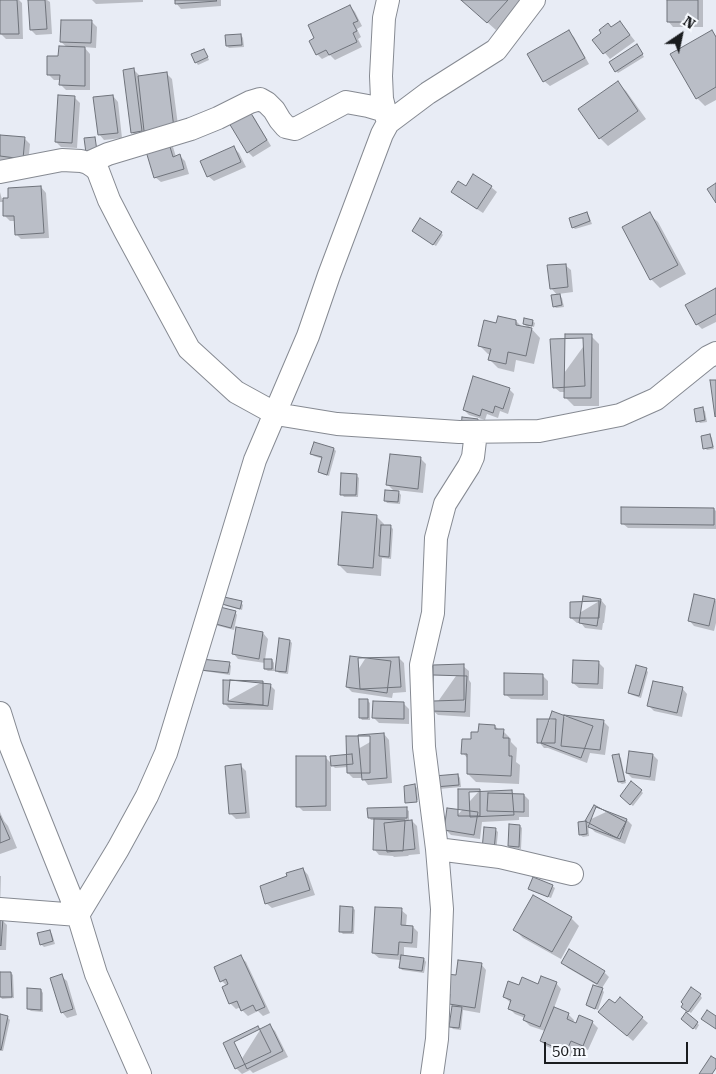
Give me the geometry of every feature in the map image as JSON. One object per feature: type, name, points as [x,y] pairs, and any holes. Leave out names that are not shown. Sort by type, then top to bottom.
[{"type":"street","points":[[78,915],[147,796],[166,753],[255,460],[308,336],[382,134],[386,117],[382,99],[382,76],[384,18],[388,0]]},
{"type":"street","points":[[386,117],[496,50],[534,0]]},
{"type":"street","points":[[88,163],[108,154],[218,118],[260,99],[274,110],[286,127],[295,129],[346,102],[368,106],[386,117]]},
{"type":"street","points":[[0,172],[62,160],[88,163],[94,167],[98,171],[109,200],[143,266],[189,349],[236,392],[276,414],[337,424],[459,432],[539,431],[620,415],[656,399],[708,357],[716,353]]},
{"type":"street","points":[[432,1074],[437,1039],[442,910],[437,849],[424,747],[421,665],[433,613],[436,538],[446,504],[473,456],[476,432]]},
{"type":"street","points":[[0,713],[10,745],[78,915],[96,974],[140,1074]]},
{"type":"street","points":[[437,849],[500,857],[572,874]]},
{"type":"street","points":[[0,909],[78,915]]},
{"type":"building","points":[[0,0],[17,0],[19,34],[0,34]]},
{"type":"building","points":[[28,0],[45,0],[47,29],[30,30]]},
{"type":"building","points":[[175,0],[216,0],[217,1],[175,4]]},
{"type":"building","points":[[461,0],[508,0],[487,23]]},
{"type":"building","points":[[667,0],[698,0],[698,22],[667,22]]},
{"type":"building","points":[[350,5],[358,21],[353,23],[357,31],[353,33],[357,42],[329,55],[326,50],[316,55],[309,41],[314,38],[308,25]]},
{"type":"building","points":[[61,20],[92,20],[91,43],[60,42]]},
{"type":"building","points":[[620,21],[630,35],[603,54],[592,40],[601,33],[599,30],[608,23],[611,27]]},
{"type":"building","points":[[569,30],[585,58],[543,82],[527,54]]},
{"type":"building","points":[[712,30],[716,37],[716,87],[696,99],[670,54]]},
{"type":"building","points":[[241,34],[242,45],[226,46],[225,35]]},
{"type":"building","points":[[637,44],[643,54],[615,72],[609,62]]},
{"type":"building","points":[[59,46],[85,47],[85,86],[59,85],[60,75],[47,75],[47,56],[58,56]]},
{"type":"building","points":[[204,49],[208,57],[195,63],[191,54]]},
{"type":"building","points":[[134,68],[142,131],[131,133],[123,70]]},
{"type":"building","points":[[167,72],[174,128],[144,131],[138,76]]},
{"type":"building","points":[[618,81],[638,111],[599,139],[578,109]]},
{"type":"building","points":[[58,95],[75,96],[72,143],[55,142]]},
{"type":"building","points":[[113,95],[118,133],[98,135],[93,97]]},
{"type":"building","points":[[249,110],[267,140],[247,153],[229,123]]},
{"type":"building","points":[[0,135],[25,137],[23,159],[0,156]]},
{"type":"building","points":[[95,137],[97,151],[86,153],[84,138]]},
{"type":"building","points":[[168,140],[173,157],[180,154],[184,169],[154,178],[145,148]]},
{"type":"building","points":[[234,146],[241,162],[207,177],[200,161]]},
{"type":"building","points":[[473,174],[492,186],[477,209],[451,192],[458,181],[466,186]]},
{"type":"building","points":[[716,183],[716,203],[707,189]]},
{"type":"building","points":[[41,186],[44,233],[15,235],[14,216],[3,216],[3,198],[8,198],[8,188]]},
{"type":"building","points":[[587,212],[590,221],[572,228],[569,218]]},
{"type":"building","points":[[650,212],[678,265],[650,280],[622,227]]},
{"type":"building","points":[[420,218],[442,232],[433,245],[412,231]]},
{"type":"building","points":[[566,264],[568,287],[550,289],[547,265]]},
{"type":"building","points":[[716,288],[716,314],[696,325],[685,305]]},
{"type":"building","points":[[560,294],[562,305],[553,307],[551,295]]},
{"type":"building","points":[[498,316],[516,320],[516,325],[532,328],[526,356],[508,352],[506,364],[488,360],[491,349],[478,346],[484,320],[496,323]]},
{"type":"building","points":[[524,318],[533,320],[532,326],[523,324]]},
{"type":"building","points":[[565,334],[592,334],[591,398],[564,398]]},
{"type":"building","points":[[583,338],[585,386],[553,388],[550,339]]},
{"type":"building","points":[[473,376],[510,388],[503,409],[495,406],[493,413],[482,409],[480,416],[463,410]]},
{"type":"building","points":[[710,380],[716,380],[715,417]]},
{"type":"building","points":[[703,407],[705,420],[696,422],[694,409]]},
{"type":"building","points":[[462,417],[478,419],[477,429],[461,428]]},
{"type":"building","points":[[710,434],[713,447],[703,449],[701,436]]},
{"type":"building","points":[[314,442],[334,448],[327,475],[318,472],[322,457],[310,454]]},
{"type":"building","points":[[390,454],[421,457],[418,489],[386,485]]},
{"type":"building","points":[[341,473],[357,474],[356,495],[340,495]]},
{"type":"building","points":[[385,490],[399,491],[398,502],[384,501]]},
{"type":"building","points":[[621,507],[714,508],[714,525],[621,524]]},
{"type":"building","points":[[342,512],[377,515],[373,568],[338,565]]},
{"type":"building","points":[[381,525],[391,525],[389,557],[379,556]]},
{"type":"building","points":[[694,594],[715,599],[709,626],[688,621]]},
{"type":"building","points":[[583,596],[601,599],[597,626],[579,623]]},
{"type":"building","points":[[224,597],[242,601],[240,609],[222,604]]},
{"type":"building","points":[[599,601],[599,618],[570,618],[570,602]]},
{"type":"building","points":[[216,606],[236,611],[231,628],[212,623]]},
{"type":"building","points":[[236,627],[263,632],[259,659],[232,654]]},
{"type":"building","points":[[279,638],[290,640],[286,672],[275,671]]},
{"type":"building","points":[[350,656],[391,661],[387,693],[346,687]]},
{"type":"building","points":[[399,657],[401,687],[360,689],[358,658]]},
{"type":"building","points":[[201,659],[230,662],[228,673],[200,670]]},
{"type":"building","points":[[264,659],[272,659],[272,669],[264,669]]},
{"type":"building","points":[[573,660],[599,661],[598,684],[572,683]]},
{"type":"building","points":[[464,664],[464,700],[433,701],[433,665]]},
{"type":"building","points":[[636,665],[647,668],[639,696],[628,693]]},
{"type":"building","points":[[504,673],[543,674],[543,695],[504,695]]},
{"type":"building","points":[[433,675],[467,676],[465,712],[431,711]]},
{"type":"building","points":[[223,680],[263,681],[263,705],[223,704]]},
{"type":"building","points":[[230,680],[271,684],[268,706],[228,701]]},
{"type":"building","points":[[653,681],[683,687],[677,713],[647,706]]},
{"type":"building","points":[[359,699],[368,699],[368,718],[359,718]]},
{"type":"building","points":[[373,701],[404,702],[404,719],[372,718]]},
{"type":"building","points":[[552,711],[593,726],[581,758],[541,743]]},
{"type":"building","points":[[564,715],[604,720],[600,750],[561,746]]},
{"type":"building","points":[[537,719],[556,719],[555,743],[537,743]]},
{"type":"building","points":[[479,724],[495,725],[495,729],[504,729],[503,738],[509,738],[509,756],[512,756],[511,776],[467,774],[467,754],[461,754],[462,739],[471,739],[471,732],[478,732]]},
{"type":"building","points":[[384,733],[387,778],[362,780],[358,735]]},
{"type":"building","points":[[346,736],[370,736],[370,773],[347,773]]},
{"type":"building","points":[[629,751],[653,754],[650,777],[626,773]]},
{"type":"building","points":[[352,754],[353,764],[331,766],[330,756]]},
{"type":"building","points":[[619,754],[625,781],[618,782],[612,755]]},
{"type":"building","points":[[296,756],[326,756],[326,806],[296,807]]},
{"type":"building","points":[[241,764],[246,813],[229,814],[225,766]]},
{"type":"building","points":[[458,774],[459,785],[435,787],[434,776]]},
{"type":"building","points":[[631,781],[642,790],[630,805],[620,796]]},
{"type":"building","points":[[415,784],[417,802],[405,803],[404,786]]},
{"type":"building","points":[[458,789],[480,789],[480,816],[458,816]]},
{"type":"building","points":[[512,790],[514,815],[470,817],[469,792]]},
{"type":"building","points":[[488,793],[524,794],[524,812],[487,811]]},
{"type":"building","points":[[594,805],[626,822],[617,838],[585,821]]},
{"type":"building","points":[[407,807],[407,818],[368,818],[367,808]]},
{"type":"building","points":[[596,807],[627,819],[620,839],[588,827]]},
{"type":"building","points":[[447,808],[478,812],[474,835],[444,830]]},
{"type":"building","points":[[0,816],[10,839],[0,843]]},
{"type":"building","points":[[374,819],[405,820],[403,851],[373,850]]},
{"type":"building","points":[[412,820],[415,849],[387,852],[384,823]]},
{"type":"building","points":[[586,821],[587,834],[579,835],[578,822]]},
{"type":"building","points":[[509,824],[520,825],[519,847],[508,846]]},
{"type":"building","points":[[484,827],[496,828],[494,851],[482,850]]},
{"type":"building","points":[[303,868],[310,890],[265,904],[260,886],[287,876],[286,873]]},
{"type":"building","points":[[533,877],[553,885],[548,897],[528,889]]},
{"type":"building","points":[[533,895],[572,917],[552,952],[513,930]]},
{"type":"building","points":[[340,906],[353,907],[352,932],[339,932]]},
{"type":"building","points":[[375,907],[402,908],[401,925],[413,926],[412,943],[399,942],[398,955],[372,953]]},
{"type":"building","points":[[0,918],[3,918],[1,946],[0,945]]},
{"type":"building","points":[[50,930],[53,941],[40,945],[37,933]]},
{"type":"building","points":[[569,949],[605,971],[597,984],[561,963]]},
{"type":"building","points":[[241,955],[265,1007],[256,1011],[253,1005],[241,1011],[237,1001],[229,1004],[222,987],[228,984],[226,979],[220,982],[214,967]]},
{"type":"building","points":[[401,955],[424,958],[422,971],[399,968]]},
{"type":"building","points":[[458,960],[482,963],[475,1008],[449,1004],[450,994],[443,993],[446,974],[456,975]]},
{"type":"building","points":[[0,972],[11,972],[12,997],[0,997]]},
{"type":"building","points":[[62,974],[73,1009],[61,1013],[50,978]]},
{"type":"building","points":[[541,976],[557,982],[540,1027],[523,1020],[525,1015],[508,1009],[511,1000],[503,997],[508,981],[519,985],[522,977],[538,984]]},
{"type":"building","points":[[593,985],[603,988],[595,1009],[586,1005]]},
{"type":"building","points":[[691,987],[701,994],[688,1012],[681,1007],[683,1004],[681,1002]]},
{"type":"building","points":[[27,988],[41,989],[41,1010],[27,1009]]},
{"type":"building","points":[[620,997],[643,1017],[627,1036],[598,1012],[609,999],[615,1003]]},
{"type":"building","points":[[452,1006],[462,1007],[459,1028],[449,1027]]},
{"type":"building","points":[[554,1007],[569,1013],[567,1019],[576,1023],[579,1015],[593,1021],[583,1046],[571,1041],[566,1052],[540,1041]]},
{"type":"building","points":[[707,1010],[716,1016],[716,1029],[701,1019]]},
{"type":"building","points":[[686,1012],[698,1022],[693,1029],[681,1019]]},
{"type":"building","points":[[0,1014],[8,1016],[1,1050],[0,1049]]},
{"type":"building","points":[[270,1024],[283,1051],[247,1069],[234,1042]]},
{"type":"building","points":[[258,1026],[271,1052],[235,1069],[223,1043]]},
{"type":"building","points":[[711,1056],[716,1059],[716,1068],[712,1074],[699,1074]]}]
